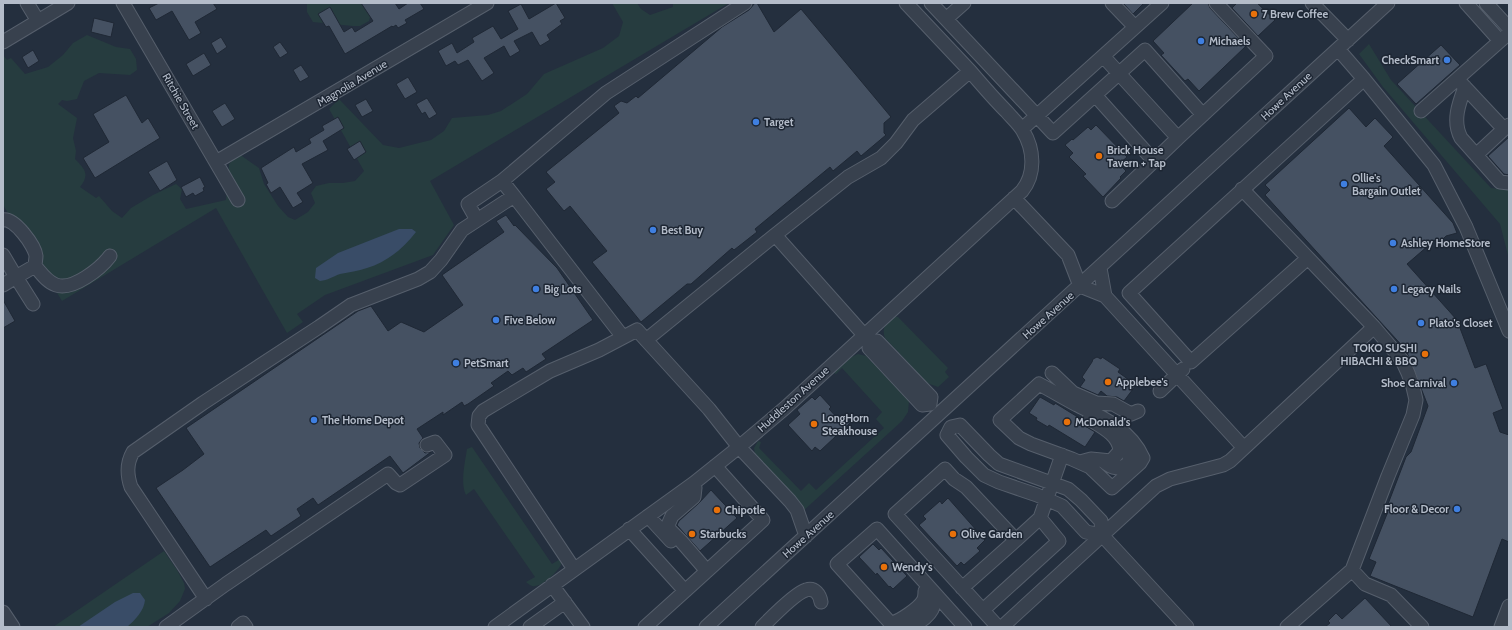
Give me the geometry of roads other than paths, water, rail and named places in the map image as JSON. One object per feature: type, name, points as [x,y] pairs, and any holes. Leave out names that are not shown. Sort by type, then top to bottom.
[{"type":"street","points":[[27,3],[38,21]]},
{"type":"street","points":[[3,42],[68,3]]},
{"type":"street","name":"Ritchie Street","points":[[123,3],[238,200]]},
{"type":"street","name":"Magnolia Avenue","points":[[216,162],[487,3]]},
{"type":"street","points":[[477,220],[468,204],[502,181],[606,93],[745,3]]},
{"type":"street","name":"Huddleston Avenue","points":[[495,627],[694,483],[739,447],[785,408],[1025,187],[1029,180],[1032,164],[1029,144],[1022,129],[906,3]]},
{"type":"street","points":[[931,3],[1053,133],[1146,50],[1203,115]]},
{"type":"street","points":[[946,19],[964,3]]},
{"type":"street","points":[[1112,3],[1135,27]]},
{"type":"street","points":[[1022,129],[1162,3]]},
{"type":"street","points":[[1112,201],[1266,56],[1216,3]]},
{"type":"street","points":[[1312,3],[1343,44],[1364,79],[1434,165],[1466,227],[1509,330]]},
{"type":"street","name":"Howe Avenue","points":[[706,627],[1388,3]]},
{"type":"street","points":[[1421,111],[1461,83],[1505,37],[1466,3]]},
{"type":"street","points":[[1486,3],[1509,28]]},
{"type":"street","points":[[1103,56],[1178,138]]},
{"type":"street","points":[[646,340],[848,177],[872,164],[884,155],[896,143],[913,120],[970,71]]},
{"type":"street","points":[[1191,362],[1129,293],[1364,79]]},
{"type":"street","points":[[1461,83],[1507,127],[1476,156]]},
{"type":"street","points":[[1461,83],[1456,126],[1461,138],[1500,182],[1509,183]]},
{"type":"street","points":[[1095,95],[1154,161]]},
{"type":"street","points":[[502,181],[623,337]]},
{"type":"street","points":[[1242,189],[1374,328],[1402,360],[1413,387],[1416,400],[1413,415],[1352,570],[1287,627]]},
{"type":"street","points":[[206,598],[131,487],[127,471],[133,452],[203,403],[319,328],[351,305],[430,272],[441,260],[462,230],[514,196]]},
{"type":"street","points":[[1014,198],[1068,255],[1080,286],[1105,296],[1244,448]]},
{"type":"street","points":[[3,220],[14,222],[28,240],[36,255],[35,266]]},
{"type":"street","points":[[775,235],[864,335]]},
{"type":"street","points":[[3,255],[33,304]]},
{"type":"street","points":[[35,266],[51,282],[58,286],[71,284],[83,279],[96,271],[110,256]]},
{"type":"street","points":[[1160,391],[1308,258]]},
{"type":"street","points":[[3,285],[35,266]]},
{"type":"street","points":[[1100,268],[1105,296]]},
{"type":"street","points":[[1002,627],[1161,483],[1182,475],[1223,465],[1230,461],[1374,328]]},
{"type":"street","points":[[574,569],[478,425],[478,419],[483,411],[550,371],[599,350],[636,330],[709,409],[739,447],[790,501],[797,510],[806,536]]},
{"type":"street","points":[[870,341],[877,341],[931,397],[930,404],[922,405],[869,348],[870,341]]},
{"type":"street","points":[[1052,373],[1073,393],[1089,401],[1113,404],[1131,414],[1138,411]]},
{"type":"street","points":[[1039,384],[1118,427],[1136,446],[1143,458],[1140,463],[1112,488],[1090,467],[1019,438],[1000,420],[1036,387],[1039,384]]},
{"type":"street","points":[[1036,387],[1098,425],[1117,440],[1120,451],[1111,461],[1091,459],[1080,462]]},
{"type":"street","points":[[930,404],[951,427]]},
{"type":"street","points":[[951,427],[960,425],[999,464],[1068,489],[1081,500],[1100,521],[1102,535],[1187,627]]},
{"type":"street","points":[[951,427],[947,435],[984,475],[1062,506],[1086,532],[1102,535]]},
{"type":"street","points":[[166,627],[388,474],[398,485],[400,485],[445,455],[435,442],[428,445]]},
{"type":"street","points":[[962,588],[1040,518],[1062,455]]},
{"type":"street","points":[[645,627],[763,520],[715,466]]},
{"type":"street","points":[[998,627],[895,514],[945,469],[954,479],[966,488],[1016,540]]},
{"type":"street","points":[[694,483],[696,488],[694,497],[672,516],[668,525],[670,530],[681,541],[705,573]]},
{"type":"street","points":[[648,516],[705,573]]},
{"type":"street","points":[[983,610],[1059,541],[1040,518]]},
{"type":"street","points":[[629,529],[685,591]]},
{"type":"street","points":[[925,591],[923,601],[892,625],[837,564],[877,529],[964,627]]},
{"type":"street","points":[[872,532],[934,600],[933,606],[922,620],[913,626],[906,627]]},
{"type":"street","points":[[1352,570],[1365,584],[1391,595],[1422,627]]},
{"type":"street","points":[[552,585],[583,627]]},
{"type":"street","points":[[762,627],[804,590],[809,589],[816,591],[820,596],[821,602]]},
{"type":"street","points":[[530,627],[565,602]]},
{"type":"street","points":[[1501,627],[1509,606]]},
{"type":"street","points":[[3,612],[13,627]]},
{"type":"street","points":[[238,627],[243,623],[246,627]]},
{"type":"water","points":[[399,229],[412,229],[416,232],[406,244],[388,258],[367,268],[340,274],[325,280],[320,281],[315,278],[316,268],[338,253]]},
{"type":"water","points":[[133,593],[140,593],[145,600],[141,612],[127,627],[78,627],[115,602]]},
{"type":"place","name":"7 Brew Coffee","points":[[1254,14]]},
{"type":"place","name":"Michaels","points":[[1201,41]]},
{"type":"place","name":"CheckSmart","points":[[1447,60]]},
{"type":"place","name":"Target","points":[[756,122]]},
{"type":"place","name":"Brick House Tavern + Tap","points":[[1099,156]]},
{"type":"place","name":"Ollie's Bargain Outlet","points":[[1344,184]]},
{"type":"place","name":"Best Buy","points":[[653,230]]},
{"type":"place","name":"Ashley HomeStore","points":[[1393,243]]},
{"type":"place","name":"Big Lots","points":[[536,289]]},
{"type":"place","name":"Legacy Nails","points":[[1394,289]]},
{"type":"place","name":"Five Below","points":[[496,320]]},
{"type":"place","name":"Plato's Closet","points":[[1421,323]]},
{"type":"place","name":"TOKO SUSHI HIBACHI & BBQ","points":[[1425,354]]},
{"type":"place","name":"PetSmart","points":[[456,363]]},
{"type":"place","name":"Applebee's","points":[[1108,382]]},
{"type":"place","name":"Shoe Carnival","points":[[1454,383]]},
{"type":"place","name":"The Home Depot","points":[[314,420]]},
{"type":"place","name":"McDonald's","points":[[1067,422]]},
{"type":"place","name":"LongHorn Steakhouse","points":[[814,424]]},
{"type":"place","name":"Floor & Decor","points":[[1457,509]]},
{"type":"place","name":"Chipotle","points":[[717,510]]},
{"type":"place","name":"Starbucks","points":[[692,534]]},
{"type":"place","name":"Olive Garden","points":[[953,534]]},
{"type":"place","name":"Wendy's","points":[[884,567]]}]
